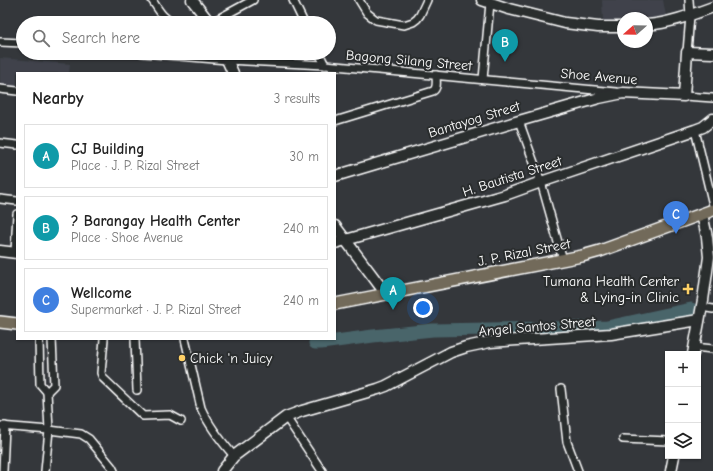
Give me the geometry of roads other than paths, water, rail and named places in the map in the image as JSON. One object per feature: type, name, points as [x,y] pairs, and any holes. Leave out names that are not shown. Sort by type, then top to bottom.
[{"type":"main road","name":"J. P. Rizal Street","points":[[336,304],[582,256],[600,251],[713,210]]},
{"type":"main road","points":[[0,322],[16,324]]},
{"type":"street","points":[[152,0],[164,16]]},
{"type":"street","points":[[192,0],[205,16]]},
{"type":"street","points":[[223,16],[253,0]]},
{"type":"street","points":[[293,0],[301,16]]},
{"type":"street","points":[[359,0],[367,13],[376,20],[404,25],[417,19],[427,0]]},
{"type":"street","points":[[684,96],[690,16],[689,0]]},
{"type":"street","points":[[482,79],[486,2],[565,23],[617,27]]},
{"type":"street","points":[[653,25],[662,24],[690,16],[713,7]]},
{"type":"street","points":[[0,42],[16,43]]},
{"type":"street","points":[[687,52],[713,53]]},
{"type":"street","points":[[227,60],[233,72]]},
{"type":"street","name":"Bagong Silang Street","points":[[269,60],[482,79]]},
{"type":"street","points":[[322,60],[325,65]]},
{"type":"street","points":[[336,121],[433,91],[436,88],[436,75]]},
{"type":"street","name":"Shoe Avenue","points":[[482,79],[623,93],[713,98]]},
{"type":"street","points":[[0,89],[16,91]]},
{"type":"street","name":"Bantayog Street","points":[[336,176],[519,121],[599,98],[623,93]]},
{"type":"street","name":"H. Bautista Street","points":[[336,242],[505,195],[695,130],[703,127],[713,119]]},
{"type":"street","points":[[519,121],[541,182],[563,260]]},
{"type":"street","points":[[695,130],[713,205]]},
{"type":"street","points":[[0,143],[16,144]]},
{"type":"street","points":[[0,199],[16,201]]},
{"type":"street","points":[[702,214],[708,244],[710,265],[693,350],[713,349]]},
{"type":"street","points":[[336,227],[386,294]]},
{"type":"street","points":[[0,251],[16,252]]},
{"type":"street","points":[[701,307],[713,309]]},
{"type":"street","name":"Angel Santos Street","points":[[222,471],[234,456],[286,417],[386,386],[451,352],[466,347],[490,342],[611,334],[699,320]]},
{"type":"street","points":[[39,340],[40,384],[47,392],[49,430],[45,471]]},
{"type":"street","points":[[47,392],[54,385],[52,340]]},
{"type":"street","points":[[104,340],[101,373],[102,378],[143,416],[170,415],[181,421]]},
{"type":"street","points":[[134,340],[137,390]]},
{"type":"street","points":[[185,340],[201,408],[220,440],[234,456]]},
{"type":"street","points":[[39,358],[53,358]]},
{"type":"street","points":[[561,389],[567,442],[578,471]]},
{"type":"street","points":[[286,417],[322,471]]},
{"type":"street","points":[[3,471],[2,426],[77,433],[86,436],[114,471]]},
{"type":"street","points":[[623,439],[665,441]]},
{"type":"street","points":[[671,471],[673,459]]},
{"type":"waterway","points":[[315,343],[433,330],[607,327],[691,309]]},
{"type":"place","name":"? Barangay Health Center","points":[[505,62]]},
{"type":"place","name":"Wellcome","points":[[676,234]]},
{"type":"place","name":"Tumana Health Center & Lying-in Clinic","points":[[688,289]]},
{"type":"place","name":"CJ Building","points":[[393,310]]},
{"type":"place","name":"Chick 'n Juicy","points":[[182,358]]}]
